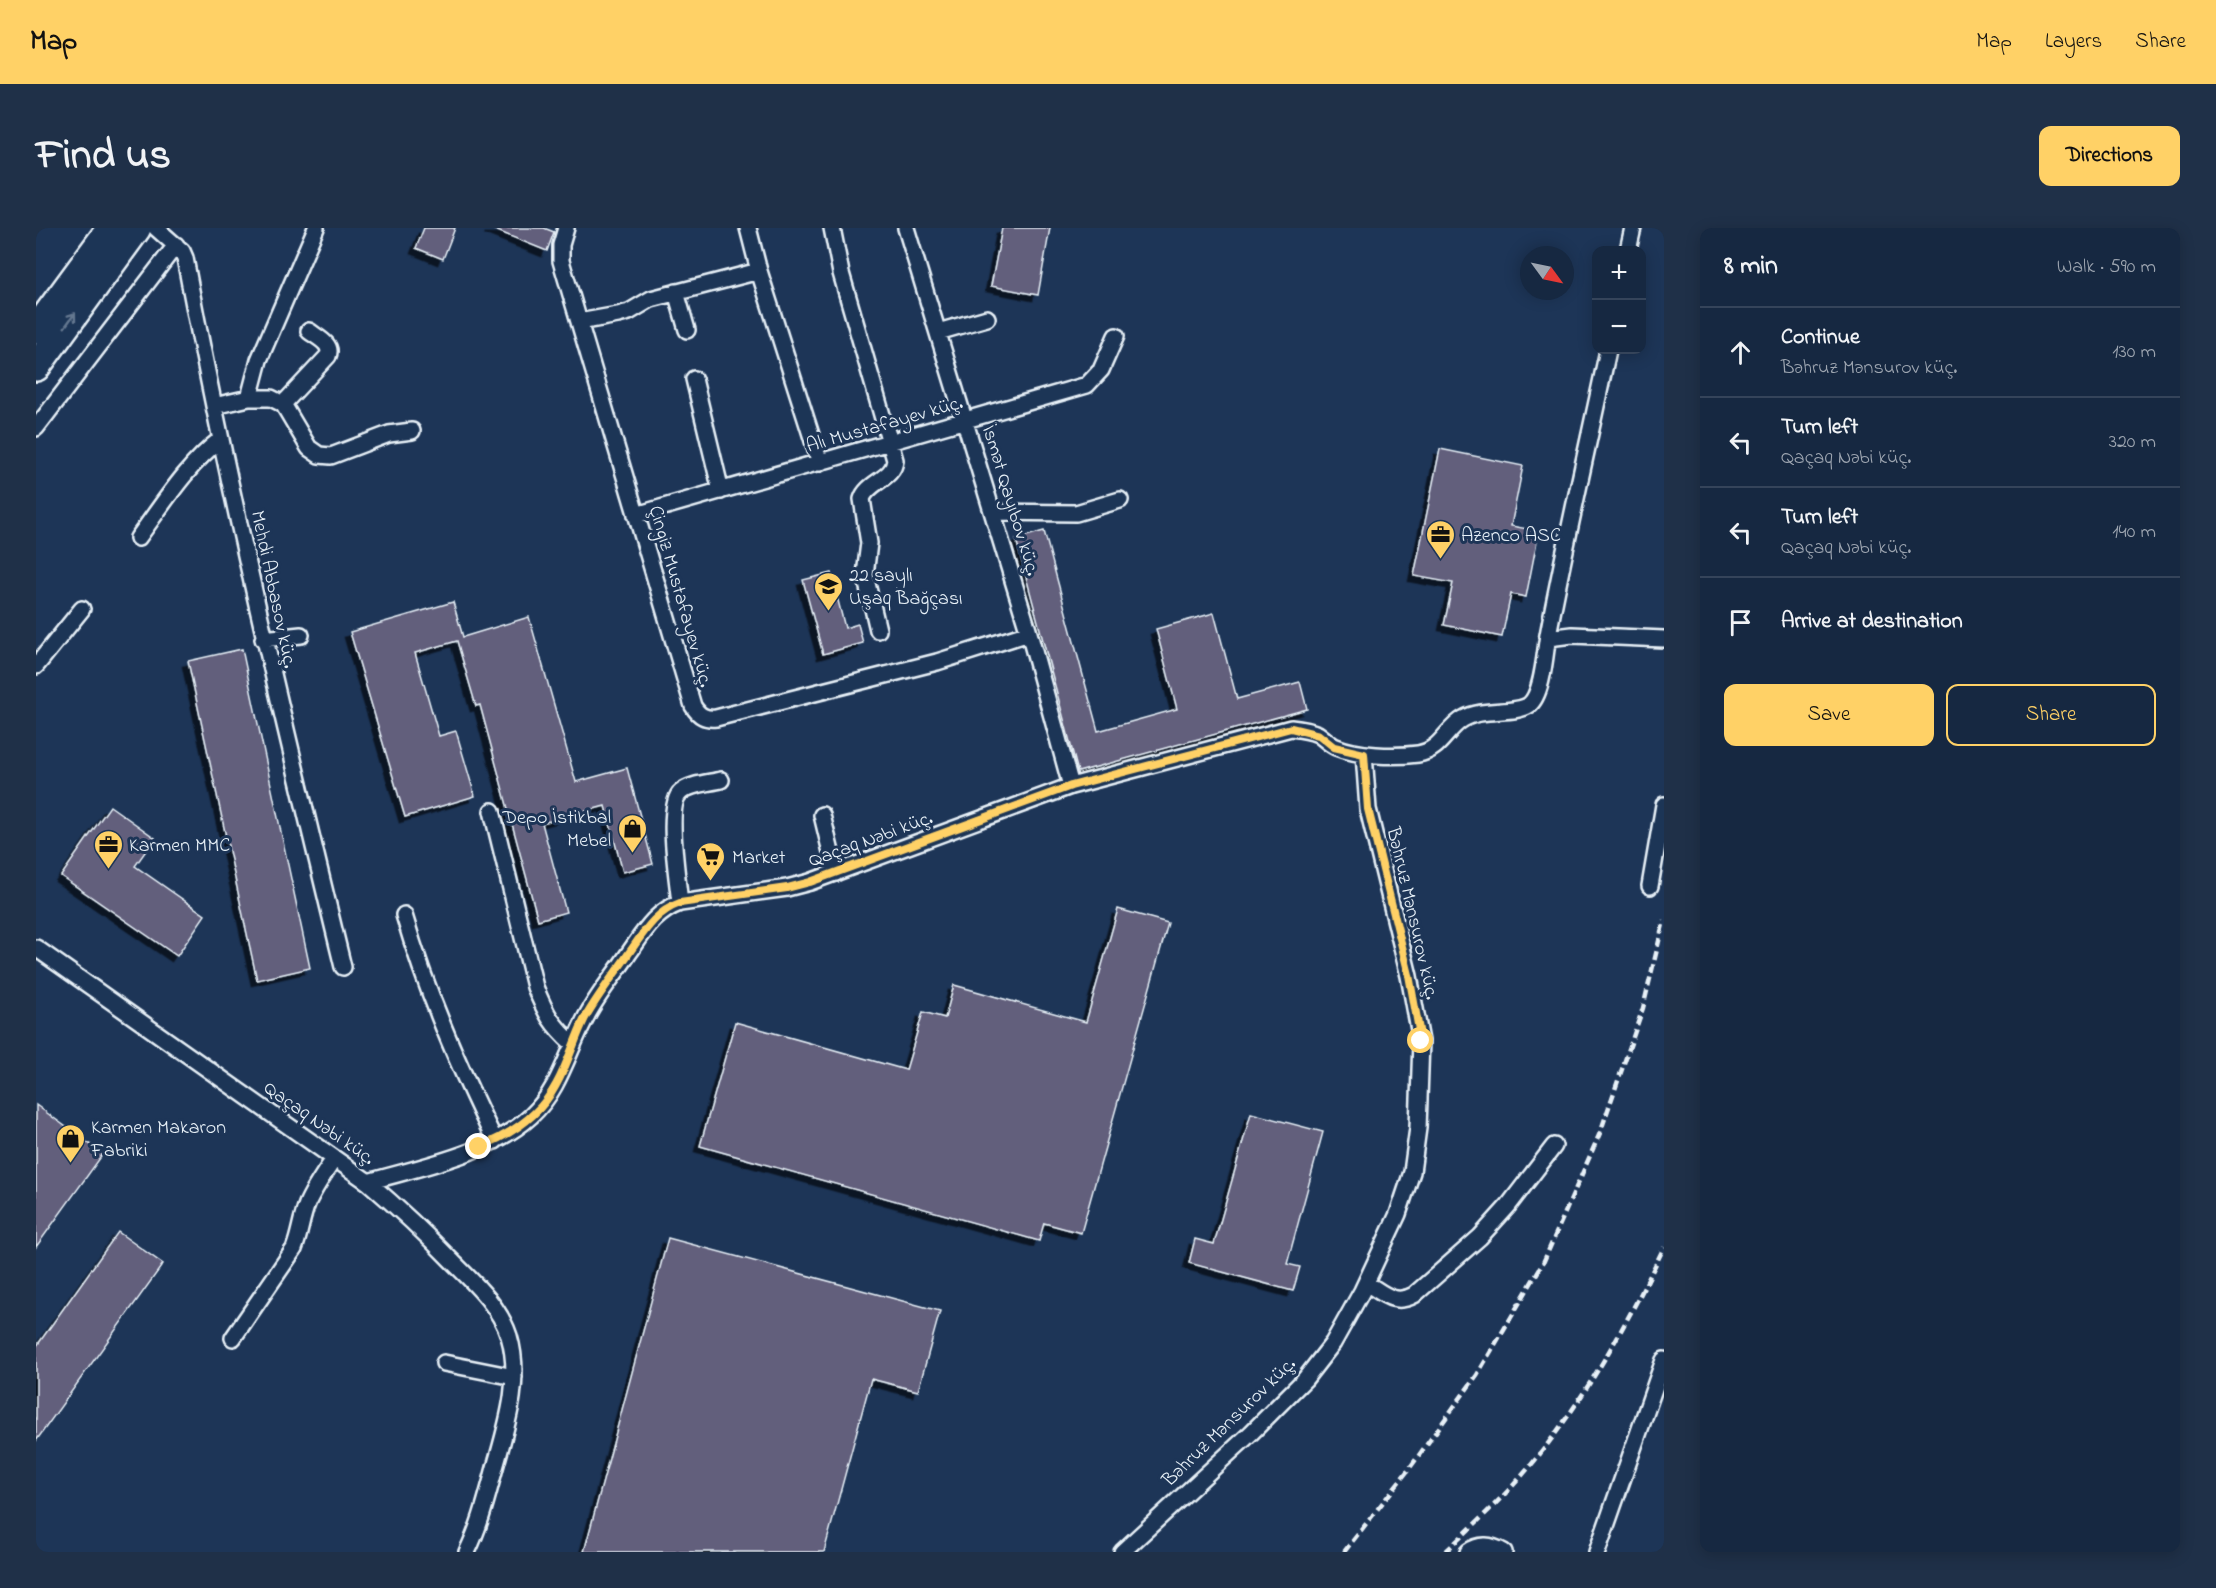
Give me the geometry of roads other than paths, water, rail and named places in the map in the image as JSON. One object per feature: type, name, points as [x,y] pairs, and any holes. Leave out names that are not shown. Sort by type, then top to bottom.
[{"type":"highway","points":[[40,318],[111,228]]},
{"type":"highway","points":[[36,367],[137,228]]},
{"type":"street","name":"Mehdi Abbasov küç.","points":[[156,228],[176,245],[185,258],[263,639],[343,967]]},
{"type":"street","points":[[249,398],[259,360],[316,228]]},
{"type":"street","name":"Çingiz Mustafayev küç.","points":[[566,228],[561,245],[561,261],[693,706],[698,714],[707,719],[716,718],[937,662],[1029,633]]},
{"type":"street","points":[[748,228],[759,271],[820,463]]},
{"type":"street","points":[[832,228],[841,273],[895,466],[891,472],[864,492],[862,499],[869,543],[865,575],[878,630]]},
{"type":"street","name":"İsmət Qayıbov küç.","points":[[906,228],[1029,633],[1071,786]]},
{"type":"street","points":[[1629,246],[1633,228]]},
{"type":"street","points":[[36,428],[176,245]]},
{"type":"street","points":[[579,322],[629,312],[651,299],[759,271]]},
{"type":"street","points":[[676,292],[687,330]]},
{"type":"street","points":[[938,332],[987,318]]},
{"type":"street","points":[[283,404],[328,356],[329,346],[309,331]]},
{"type":"street","name":"Alı Mustafayev küç.","points":[[636,515],[1087,385],[1101,370],[1116,336]]},
{"type":"street","points":[[1607,354],[1548,638],[1572,635],[1664,639]]},
{"type":"street","points":[[694,379],[721,491]]},
{"type":"street","points":[[214,406],[249,398],[271,398],[283,404],[309,448],[319,455],[331,456],[378,438],[412,431]]},
{"type":"street","points":[[138,538],[191,468],[206,451],[221,440]]},
{"type":"street","points":[[993,512],[1076,513],[1120,501]]},
{"type":"street","points":[[36,666],[82,609]]},
{"type":"street","points":[[263,639],[301,635]]},
{"type":"street","name":"Qaçaq Nəbi küç.","points":[[36,948],[368,1182],[459,1155],[495,1141],[514,1130],[545,1101],[556,1086],[595,999],[650,922],[668,907],[680,903],[787,888],[836,873],[1071,786],[1291,728],[1319,735],[1334,747],[1364,754],[1415,755],[1426,753],[1434,748],[1461,720],[1475,713],[1522,708],[1530,704],[1539,687],[1548,638]]},
{"type":"street","name":"Bəhruz Mənsurov küç.","points":[[1122,1552],[1251,1433],[1305,1379],[1333,1343],[1366,1283],[1398,1214],[1412,1172],[1418,1128],[1421,1041],[1409,975],[1368,809],[1364,754]]},
{"type":"street","points":[[680,903],[672,821],[675,799],[686,789],[721,780]]},
{"type":"street","points":[[1650,886],[1664,805]]},
{"type":"street","points":[[492,811],[535,987],[555,1028],[573,1044]]},
{"type":"street","points":[[822,815],[836,873]]},
{"type":"street","points":[[404,915],[435,1007],[463,1076],[495,1141]]},
{"type":"street","points":[[1366,1283],[1395,1300],[1404,1300],[1414,1295],[1480,1237],[1508,1206],[1554,1146]]},
{"type":"street","points":[[233,1338],[294,1249],[301,1234],[306,1206],[315,1187],[334,1159]]},
{"type":"street","points":[[368,1182],[416,1224],[482,1291],[503,1322],[508,1335],[514,1377],[507,1427],[471,1550]]},
{"type":"street","points":[[1597,1552],[1664,1360]]},
{"type":"street","points":[[444,1363],[514,1377]]},
{"type":"street","points":[[1468,1552],[1474,1547],[1485,1545],[1504,1552]]},
{"type":"railway","points":[[1344,1552],[1409,1469],[1477,1375],[1543,1263],[1600,1133],[1643,1008],[1664,920]]},
{"type":"railway","points":[[1445,1552],[1508,1491],[1561,1426],[1609,1352],[1664,1247]]},
{"type":"place","name":"Azenco ASC","points":[[1440,560]]},
{"type":"place","name":"22 saylı Uşaq Bağçası","points":[[828,612]]},
{"type":"place","name":"Depo İstikbal Mebel","points":[[632,854]]},
{"type":"place","name":"Karmen MMC","points":[[108,870]]},
{"type":"place","name":"Market","points":[[711,882]]},
{"type":"place","name":"Karmen Makaron Fabriki","points":[[70,1164]]}]
